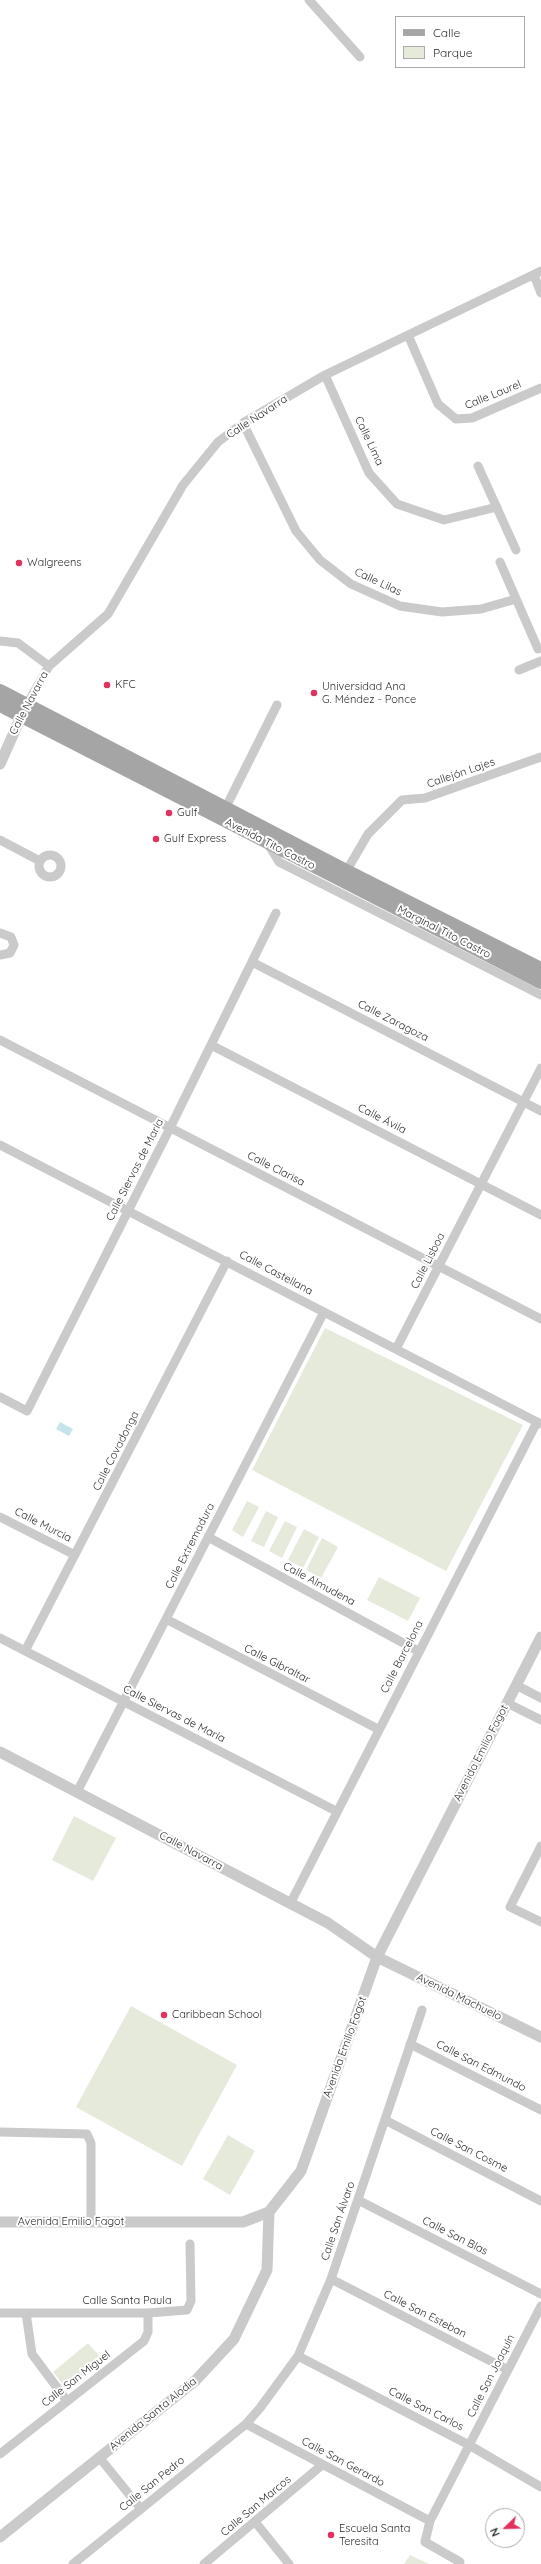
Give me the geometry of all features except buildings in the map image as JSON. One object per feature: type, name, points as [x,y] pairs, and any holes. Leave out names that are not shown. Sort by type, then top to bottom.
[{"type":"main road","name":"Avenida Tito Castro","points":[[0,692],[23,711],[268,843],[541,982]]},
{"type":"main road","name":"Avenida Tito Castro","points":[[0,705],[23,711],[226,807],[341,880],[541,969]]},
{"type":"street","points":[[309,0],[360,57]]},
{"type":"street","points":[[538,273],[541,293]]},
{"type":"street","name":"Calle Navarra","points":[[0,764],[23,711],[49,666],[108,614],[184,485],[218,442],[243,423],[325,375],[538,273]]},
{"type":"street","name":"Calle Laurel","points":[[408,335],[438,404],[456,419],[472,418],[541,388]]},
{"type":"street","name":"Calle Lima","points":[[325,375],[369,473],[397,504],[444,520],[497,508]]},
{"type":"street","name":"Calle Lilas","points":[[243,423],[296,531],[320,560],[351,584],[400,606],[442,612],[481,609],[516,599]]},
{"type":"street","points":[[478,466],[516,550]]},
{"type":"street","points":[[500,562],[538,650]]},
{"type":"street","points":[[0,641],[18,643],[49,666]]},
{"type":"street","points":[[519,670],[541,661]]},
{"type":"street","points":[[226,807],[277,705]]},
{"type":"street","name":"Callejón Lajes","points":[[341,880],[368,834],[402,800],[425,798],[541,757]]},
{"type":"street","points":[[0,840],[40,861]]},
{"type":"street","name":"Marginal Tito Castro","points":[[268,843],[280,862],[321,883],[341,880],[541,995]]},
{"type":"street","name":"Calle Siervas de María","points":[[0,1397],[27,1410],[170,1128],[276,913]]},
{"type":"street","points":[[0,933],[11,937],[14,945],[10,953],[0,955]]},
{"type":"street","name":"Calle Zaragoza","points":[[252,962],[541,1111]]},
{"type":"street","name":"Calle Clarisa","points":[[0,1040],[541,1319]]},
{"type":"street","name":"Calle Ávila","points":[[211,1045],[541,1215]]},
{"type":"street","points":[[481,1184],[541,1068]]},
{"type":"street","name":"Calle Castellana","points":[[0,1145],[539,1423]]},
{"type":"street","name":"Calle Lisboa","points":[[396,1349],[481,1184]]},
{"type":"street","name":"Calle Covadonga","points":[[25,1651],[226,1261]]},
{"type":"street","name":"Calle Extremadura","points":[[77,1792],[324,1312]]},
{"type":"street","name":"Calle Barcelona","points":[[290,1904],[418,1651],[539,1423]]},
{"type":"street","name":"Calle Murcia","points":[[0,1517],[75,1555]]},
{"type":"street","name":"Calle Almudena","points":[[208,1537],[418,1651]]},
{"type":"street","name":"Calle Gibraltar","points":[[166,1619],[378,1729]]},
{"type":"street","name":"Avenida Emilio Fagot","points":[[0,2222],[243,2222],[269,2212],[301,2171],[377,1957],[541,1637]]},
{"type":"street","name":"Calle Siervas de María","points":[[0,1638],[336,1811]]},
{"type":"street","points":[[516,1685],[541,1698]]},
{"type":"street","points":[[507,1703],[541,1720]]},
{"type":"street","name":"Calle Navarra","points":[[0,1752],[328,1923],[377,1957]]},
{"type":"street","points":[[541,1846],[510,1906],[541,1922]]},
{"type":"street","name":"Avenida Machuelo","points":[[377,1957],[541,2037]]},
{"type":"street","name":"Calle San Álvaro","points":[[246,2424],[260,2408],[298,2356],[331,2279],[422,2010]]},
{"type":"street","name":"Calle San Edmundo","points":[[410,2044],[541,2110]]},
{"type":"street","name":"Calle San Cosme","points":[[385,2120],[541,2200]]},
{"type":"street","points":[[0,2132],[87,2134],[91,2143],[91,2222]]},
{"type":"street","name":"Calle San Blas","points":[[358,2200],[541,2294]]},
{"type":"street","name":"Avenida Santa Alodia","points":[[0,2537],[195,2381],[234,2339],[267,2270],[269,2212]]},
{"type":"street","name":"Calle Santa Paula","points":[[0,2313],[148,2313],[187,2310],[191,2301],[190,2244]]},
{"type":"street","name":"Calle San Esteban","points":[[331,2279],[508,2370]]},
{"type":"street","name":"Calle San Joaquín","points":[[460,2562],[425,2542],[430,2521],[541,2306]]},
{"type":"street","points":[[26,2313],[32,2354],[67,2401]]},
{"type":"street","name":"Calle San Miguel","points":[[0,2453],[144,2341],[148,2332],[148,2313]]},
{"type":"street","name":"Calle San Carlos","points":[[298,2356],[469,2445],[540,2484]]},
{"type":"street","name":"Calle San Gerardo","points":[[246,2424],[430,2521]]},
{"type":"street","name":"Calle San Pedro","points":[[73,2564],[246,2424]]},
{"type":"street","points":[[99,2457],[141,2509]]},
{"type":"street","name":"Calle San Marcos","points":[[204,2564],[256,2523],[322,2465]]},
{"type":"street","points":[[256,2523],[289,2564]]},
{"type":"green space","points":[[325,1328],[523,1425],[446,1571],[252,1470]]},
{"type":"green space","points":[[247,1501],[259,1507],[243,1537],[232,1530]]},
{"type":"green space","points":[[266,1511],[278,1517],[264,1547],[251,1541]]},
{"type":"green space","points":[[285,1521],[297,1527],[282,1558],[269,1551]]},
{"type":"green space","points":[[304,1529],[319,1537],[303,1568],[288,1560]]},
{"type":"green space","points":[[322,1538],[338,1547],[321,1578],[306,1570]]},
{"type":"green space","points":[[379,1577],[420,1598],[408,1621],[367,1600]]},
{"type":"green space","points":[[74,1816],[116,1838],[93,1881],[52,1860]]},
{"type":"green space","points":[[131,2006],[237,2065],[182,2166],[76,2107]]},
{"type":"green space","points":[[228,2135],[255,2151],[230,2195],[203,2179]]},
{"type":"green space","points":[[88,2343],[102,2359],[66,2388],[53,2372]]},
{"type":"green space","points":[[410,2555],[429,2564],[404,2564]]},
{"type":"water","points":[[60,1422],[73,1429],[69,1436],[56,1429]]},
{"type":"place","name":"Walgreens","points":[[19,563]]},
{"type":"place","name":"KFC","points":[[107,685]]},
{"type":"place","name":"Universidad Ana G. Méndez - Ponce","points":[[314,693]]},
{"type":"place","name":"Gulf","points":[[169,813]]},
{"type":"place","name":"Gulf Express","points":[[156,839]]},
{"type":"place","name":"Caribbean School","points":[[164,2015]]},
{"type":"place","name":"Escuela Santa Teresita","points":[[331,2535]]}]
